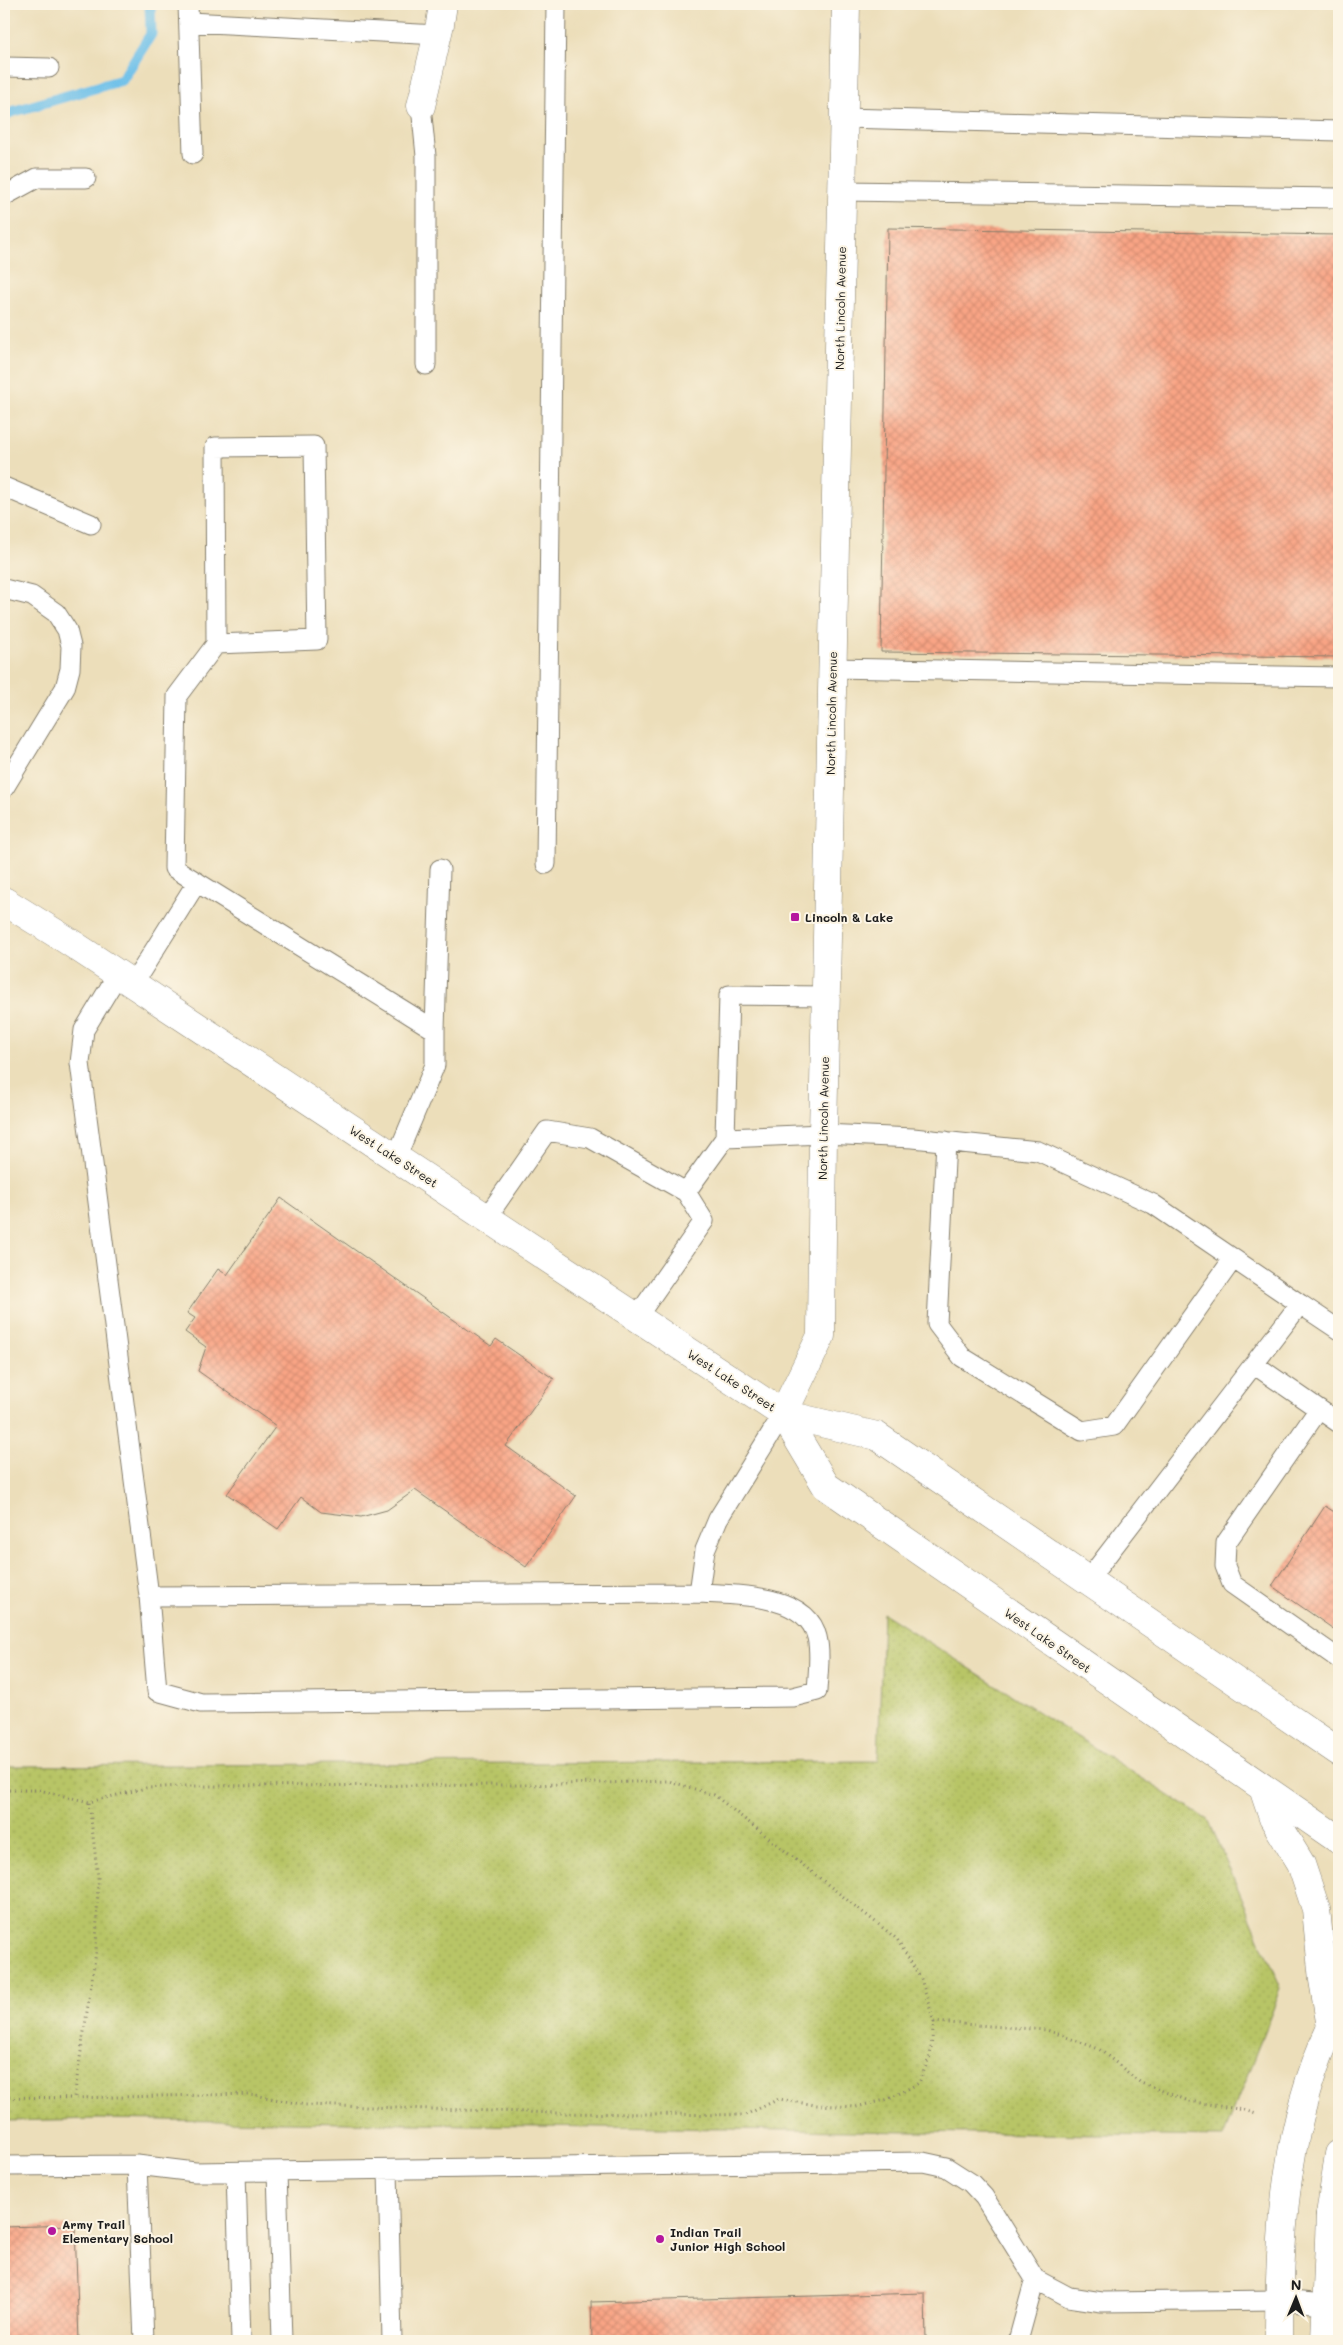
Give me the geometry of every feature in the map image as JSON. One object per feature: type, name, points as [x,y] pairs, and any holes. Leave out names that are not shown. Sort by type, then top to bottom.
[{"type":"main road","points":[[421,106],[438,36],[442,4]]},
{"type":"main road","name":"North Lincoln Avenue","points":[[783,1414],[821,1336],[823,1134],[846,4]]},
{"type":"main road","name":"West Lake Street","points":[[4,901],[783,1414],[877,1436],[1339,1752]]},
{"type":"main road","name":"West Lake Street","points":[[783,1414],[826,1486],[1339,1840]]},
{"type":"main road","points":[[1263,1788],[1273,1818],[1301,1864],[1316,1909],[1323,1980],[1335,2020],[1308,2089],[1283,2206],[1279,2300],[1280,2341]]},
{"type":"main road","points":[[1325,2341],[1325,2304],[1339,2154]]},
{"type":"lane","points":[[188,4],[193,154]]},
{"type":"lane","points":[[546,864],[556,4]]},
{"type":"lane","points":[[189,22],[438,36]]},
{"type":"lane","points":[[4,67],[49,68]]},
{"type":"lane","points":[[421,106],[426,156],[426,364]]},
{"type":"lane","points":[[844,118],[1339,132]]},
{"type":"lane","points":[[4,196],[37,178],[86,178]]},
{"type":"lane","points":[[842,190],[1339,198]]},
{"type":"lane","points":[[216,644],[317,640],[314,446],[216,447],[216,644],[177,696],[174,868],[436,1030]]},
{"type":"lane","points":[[4,487],[91,524]]},
{"type":"lane","points":[[4,588],[32,596],[56,613],[67,630],[71,646],[70,668],[65,688],[5,782]]},
{"type":"lane","points":[[832,668],[1339,677]]},
{"type":"lane","points":[[396,1158],[435,1065],[440,869]]},
{"type":"lane","points":[[149,1596],[699,1593],[782,1602],[810,1622],[817,1635],[819,1649],[817,1691],[793,1697],[201,1702],[157,1691],[149,1596],[80,1063],[84,1030],[125,979],[197,882]]},
{"type":"lane","points":[[686,1192],[725,1138],[729,995],[826,996]]},
{"type":"lane","points":[[486,1217],[548,1131],[590,1138],[686,1192],[704,1221],[637,1317]]},
{"type":"lane","points":[[725,1138],[823,1134],[946,1141],[1038,1151],[1153,1204],[1339,1330]]},
{"type":"lane","points":[[946,1141],[937,1324],[962,1357],[1082,1431],[1114,1426],[1233,1259]]},
{"type":"lane","points":[[1088,1580],[1300,1304]]},
{"type":"lane","points":[[1255,1365],[1339,1423]]},
{"type":"lane","points":[[1319,1409],[1226,1543],[1226,1566],[1232,1584],[1339,1659]]},
{"type":"lane","points":[[699,1593],[706,1550],[718,1519],[783,1414]]},
{"type":"lane","points":[[4,2166],[137,2165],[195,2172],[236,2172],[923,2162],[946,2167],[971,2183],[984,2196],[1035,2279],[1069,2297],[1102,2302],[1279,2300],[1325,2304]]},
{"type":"lane","points":[[137,2165],[144,2341]]},
{"type":"lane","points":[[388,2170],[392,2341]]},
{"type":"lane","points":[[278,2171],[282,2341]]},
{"type":"lane","points":[[236,2172],[241,2341]]},
{"type":"lane","points":[[1018,2341],[1035,2279]]},
{"type":"path","points":[[4,1790],[39,1790],[89,1802],[146,1788],[182,1786],[517,1785],[669,1781],[714,1795],[897,1939],[921,1979],[934,2022],[930,2056],[918,2083],[889,2099],[856,2107],[816,2105],[779,2099],[745,2115],[566,2113],[305,2105],[250,2094],[74,2098],[4,2097]]},
{"type":"path","points":[[74,2098],[96,1952],[98,1878],[89,1802]]},
{"type":"path","points":[[934,2022],[1048,2030],[1099,2049],[1141,2083],[1189,2102],[1244,2110],[1256,2114]]},
{"type":"green space","points":[[883,1613],[1209,1821],[1281,1989],[1223,2137],[99,2119],[4,2121],[4,1766],[878,1761]]},
{"type":"building","points":[[888,228],[1339,235],[1339,657],[881,652]]},
{"type":"building","points":[[281,1198],[491,1346],[496,1339],[554,1379],[506,1446],[576,1496],[526,1567],[415,1490],[387,1510],[361,1517],[321,1512],[301,1497],[278,1529],[227,1494],[276,1426],[198,1371],[206,1347],[185,1332],[195,1318],[187,1313],[218,1269],[227,1275]]},
{"type":"building","points":[[1325,1506],[1339,1515],[1339,1633],[1272,1586]]},
{"type":"building","points":[[75,2225],[79,2341],[4,2341],[4,2227]]},
{"type":"building","points":[[925,2293],[926,2341],[592,2341],[591,2302]]},
{"type":"waterway","points":[[4,117],[8,113],[122,80],[151,34],[150,4]]},
{"type":"place","name":"Lincoln & Lake","points":[[795,917]]},
{"type":"place","name":"Army Trail Elementary School","points":[[52,2231]]},
{"type":"place","name":"Indian Trail Junior High School","points":[[660,2239]]}]
